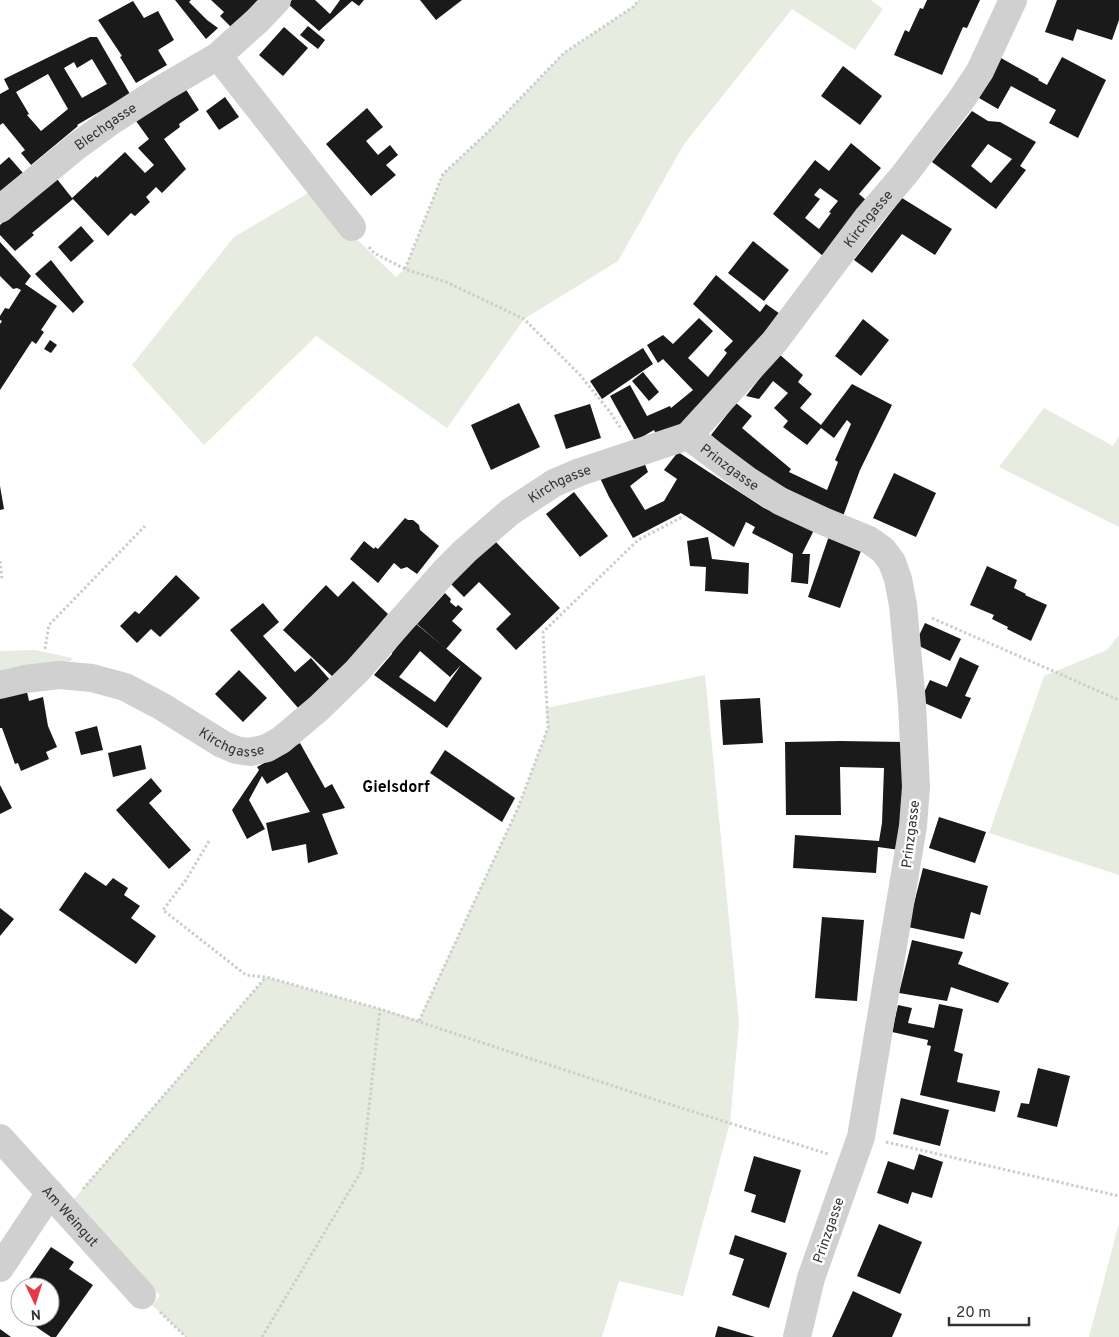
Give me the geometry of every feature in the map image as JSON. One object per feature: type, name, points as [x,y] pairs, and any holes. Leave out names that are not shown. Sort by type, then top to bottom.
[{"type":"street","name":"Blechgasse","points":[[0,209],[77,146],[110,122],[162,88],[218,56],[277,0]]},
{"type":"street","name":"Kirchgasse","points":[[0,685],[25,679],[59,675],[92,678],[124,687],[161,706],[222,744],[236,750],[250,752],[266,748],[293,731],[332,696],[356,671],[465,551],[510,512],[554,483],[688,436],[775,341],[868,217],[904,175],[961,100],[980,71],[1013,0]]},
{"type":"street","points":[[218,56],[352,227]]},
{"type":"street","name":"Prinzgasse","points":[[688,436],[747,480],[780,501],[869,540],[883,550],[892,562],[898,579],[903,605],[915,737],[916,787],[913,826],[857,1149],[811,1278],[797,1337]]},
{"type":"street","name":"Am Weingut","points":[[0,1138],[142,1295]]},
{"type":"street","points":[[0,1268],[57,1201]]},
{"type":"path","points":[[405,269],[443,174],[488,132],[564,53],[633,8],[639,0]]},
{"type":"path","points":[[352,227],[374,253],[405,269],[446,282],[524,319],[580,375],[610,412]]},
{"type":"path","points":[[419,1021],[518,808],[548,728],[543,632],[638,540],[684,516]]},
{"type":"path","points":[[45,649],[49,625],[145,526]]},
{"type":"path","points":[[0,561],[2,579]]},
{"type":"path","points":[[903,605],[1119,700]]},
{"type":"path","points":[[209,841],[186,880],[164,910],[246,975],[266,977],[380,1009],[650,1098],[857,1149],[1119,1196]]},
{"type":"path","points":[[57,1201],[266,977]]},
{"type":"path","points":[[262,1337],[362,1170],[380,1009]]},
{"type":"path","points":[[142,1295],[186,1337]]},
{"type":"shaded area","points":[[639,0],[871,0],[883,9],[855,50],[792,9],[684,144],[618,261],[524,319],[447,428],[316,336],[204,445],[132,365],[234,237],[315,189],[342,225],[396,277],[405,269],[443,174],[488,132],[564,53],[633,7]]},
{"type":"shaded area","points":[[1044,408],[1113,446],[1119,436],[1119,527],[999,467]]},
{"type":"shaded area","points":[[1119,635],[1119,875],[989,833],[1044,676],[1107,650]]},
{"type":"shaded area","points":[[35,650],[72,658],[71,661],[0,673],[0,651]]},
{"type":"shaded area","points":[[705,675],[739,1022],[730,1123],[683,1296],[619,1281],[602,1337],[186,1337],[152,1305],[160,1296],[74,1199],[266,977],[419,1020],[518,808],[548,728],[546,708]]},
{"type":"shaded area","points":[[1119,1223],[1119,1337],[1089,1337]]},
{"type":"building","points":[[175,0],[191,0],[189,2],[218,28],[206,39]]},
{"type":"building","points":[[211,0],[264,0],[234,30],[220,16],[224,12]]},
{"type":"building","points":[[292,0],[315,0],[330,14],[340,0],[364,0],[359,6],[352,1],[319,31],[288,4]]},
{"type":"building","points":[[420,0],[462,0],[436,20]]},
{"type":"building","points":[[927,0],[980,0],[967,28],[963,27],[942,75],[894,55],[905,30],[909,32],[920,8],[923,9]]},
{"type":"building","points":[[1057,0],[1119,0],[1119,20],[1112,40],[1077,29],[1073,41],[1045,32]]},
{"type":"building","points":[[133,1],[144,18],[158,11],[174,40],[158,50],[167,65],[136,83],[120,57],[122,56],[98,20]]},
{"type":"building","points":[[308,26],[325,40],[318,49],[300,35]]},
{"type":"building","points":[[284,27],[308,48],[283,76],[259,55]]},
{"type":"building","points":[[90,37],[97,37],[130,94],[77,125],[31,165],[21,153],[25,150],[3,123],[0,125],[0,94],[9,89],[4,79]],"holes":[[[92,59],[107,84],[82,98],[64,68],[74,62],[77,68]],[[48,74],[68,109],[41,131],[27,115],[29,114],[16,92]]]},
{"type":"building","points":[[1062,57],[1106,80],[1078,138],[1049,123],[1056,110],[1011,86],[998,109],[979,98],[1001,58],[1047,85]]},
{"type":"building","points":[[843,66],[882,96],[860,125],[821,96]]},
{"type":"building","points":[[185,88],[199,110],[179,124],[180,127],[164,139],[186,169],[162,193],[156,187],[146,197],[150,202],[135,216],[131,213],[108,236],[73,199],[32,233],[34,235],[15,251],[0,235],[0,225],[57,179],[72,198],[125,152],[145,173],[154,165],[138,148],[149,139],[136,121]]},
{"type":"building","points":[[225,97],[239,117],[219,130],[206,111]]},
{"type":"building","points":[[367,108],[383,127],[366,141],[378,155],[390,145],[398,155],[386,165],[396,175],[371,196],[326,144]]},
{"type":"building","points":[[972,111],[988,121],[1000,122],[1036,142],[1020,166],[1026,170],[996,209],[932,162]],"holes":[[[988,144],[1012,159],[991,183],[971,166]]]},
{"type":"building","points":[[851,143],[881,168],[859,194],[867,201],[823,256],[773,214],[815,160],[829,171]],"holes":[[[820,188],[838,201],[819,229],[805,218],[820,199],[814,195]]]},
{"type":"building","points":[[9,157],[23,173],[0,193],[0,165]]},
{"type":"building","points":[[902,198],[952,229],[935,255],[902,234],[872,273],[854,260]]},
{"type":"building","points":[[81,226],[94,241],[71,262],[58,247]]},
{"type":"building","points":[[753,241],[789,270],[764,301],[728,273]]},
{"type":"building","points":[[0,242],[31,276],[25,284],[57,306],[41,330],[44,332],[36,344],[32,341],[0,390],[0,324],[2,321],[0,316],[5,308],[9,309],[21,290],[13,289],[0,276]]},
{"type":"building","points":[[51,260],[84,302],[73,313],[35,274]]},
{"type":"building","points":[[716,275],[760,312],[766,304],[783,316],[685,424],[658,437],[654,430],[635,441],[610,396],[630,385],[647,416],[670,406],[671,408],[693,390],[663,359],[658,363],[647,345],[663,335],[673,344],[699,318],[713,331],[688,358],[708,377],[727,353],[724,350],[733,341],[693,304]]},
{"type":"building","points":[[863,319],[889,340],[861,376],[835,356]]},
{"type":"building","points":[[50,340],[57,345],[51,353],[44,349]]},
{"type":"building","points":[[643,348],[653,364],[602,399],[590,381]]},
{"type":"building","points":[[779,354],[803,375],[798,382],[812,394],[800,408],[821,425],[852,384],[892,405],[860,470],[842,519],[752,470],[711,435],[736,403],[752,416],[742,428],[791,469],[789,472],[827,490],[838,462],[835,460],[851,424],[847,420],[834,438],[821,428],[807,445],[783,427],[788,421],[774,408],[788,393],[773,381],[759,399],[746,396]]},
{"type":"building","points":[[643,372],[659,392],[649,401],[632,381]]},
{"type":"building","points":[[519,403],[540,447],[491,470],[471,425]]},
{"type":"building","points":[[590,404],[601,438],[566,449],[554,415]]},
{"type":"building","points":[[678,452],[764,508],[814,530],[802,554],[810,554],[808,584],[791,582],[793,554],[752,533],[755,527],[746,522],[734,547],[681,513],[633,538],[600,478],[644,462],[648,472],[630,486],[645,510],[664,501],[677,479],[664,470]]},
{"type":"building","points":[[894,473],[936,493],[916,537],[873,518]]},
{"type":"building","points":[[0,486],[4,509],[0,510]]},
{"type":"building","points":[[574,492],[608,536],[580,557],[546,514]]},
{"type":"building","points":[[405,518],[413,520],[419,525],[420,530],[439,546],[417,574],[407,567],[401,569],[394,563],[378,583],[350,559],[364,541],[374,549],[375,547],[378,549]]},
{"type":"building","points":[[829,536],[862,548],[840,608],[808,597]]},
{"type":"building","points":[[708,537],[712,559],[749,563],[748,594],[705,591],[706,567],[690,566],[687,541]]},
{"type":"building","points":[[494,540],[560,608],[516,650],[496,629],[511,614],[479,582],[464,597],[450,583]]},
{"type":"building","points":[[987,566],[1017,580],[1014,588],[1047,605],[1031,641],[992,619],[994,615],[970,605]]},
{"type":"building","points":[[176,575],[200,598],[160,637],[151,629],[137,643],[120,626],[135,611],[139,614]]},
{"type":"building","points":[[353,581],[388,614],[334,678],[283,630],[326,585],[338,597]]},
{"type":"building","points":[[445,593],[451,599],[450,602],[456,607],[458,605],[463,609],[452,621],[462,630],[446,649],[417,624]]},
{"type":"building","points":[[263,603],[279,622],[263,636],[295,672],[311,658],[331,681],[299,709],[230,630]]},
{"type":"building","points":[[415,623],[482,678],[447,728],[374,675]],"holes":[[[420,651],[450,677],[461,665],[435,702],[399,677]]]},
{"type":"building","points":[[925,623],[961,639],[950,661],[915,644]]},
{"type":"building","points":[[960,657],[979,666],[965,696],[971,698],[961,719],[920,701],[930,680],[947,687]]},
{"type":"building","points":[[239,670],[267,698],[243,722],[215,694]]},
{"type":"building","points":[[27,692],[29,701],[43,697],[48,726],[57,747],[46,752],[49,759],[21,771],[18,763],[15,764],[2,728],[0,728],[0,698]]},
{"type":"building","points":[[760,698],[763,743],[723,745],[720,700]]},
{"type":"building","points":[[97,726],[103,750],[81,755],[75,732]]},
{"type":"building","points":[[785,742],[906,742],[900,850],[878,847],[876,873],[793,868],[795,835],[879,841],[882,823],[884,768],[840,767],[841,815],[786,815]]},
{"type":"building","points":[[300,743],[325,788],[332,784],[345,808],[322,814],[338,854],[308,863],[306,844],[272,851],[266,823],[310,812],[287,772],[267,784],[262,776],[249,800],[265,829],[247,839],[232,810],[259,770],[257,767]]},
{"type":"building","points":[[141,745],[146,769],[113,777],[108,753]]},
{"type":"building","points":[[445,750],[515,798],[502,822],[430,773]]},
{"type":"building","points":[[151,778],[162,791],[149,803],[191,850],[169,869],[116,810]]},
{"type":"building","points":[[0,785],[12,808],[0,814]]},
{"type":"building","points":[[939,817],[986,832],[975,863],[929,848]]},
{"type":"building","points":[[923,868],[988,886],[980,915],[971,912],[964,939],[908,927]]},
{"type":"building","points":[[85,872],[106,886],[113,878],[128,888],[124,895],[140,906],[131,918],[156,936],[136,964],[59,910]]},
{"type":"building","points":[[0,908],[14,919],[0,936]]},
{"type":"building","points":[[822,917],[864,920],[857,1001],[815,998]]},
{"type":"building","points":[[912,940],[963,952],[958,964],[1009,983],[998,1003],[951,987],[947,1001],[899,993]]},
{"type":"building","points":[[939,1004],[963,1009],[954,1051],[963,1054],[957,1082],[1000,1091],[995,1112],[920,1095],[931,1046],[927,1045],[928,1040],[892,1032],[898,1005],[912,1008],[908,1023],[934,1028]]},
{"type":"building","points":[[1038,1068],[1070,1076],[1057,1127],[1017,1117],[1021,1103],[1029,1104]]},
{"type":"building","points":[[901,1098],[949,1110],[940,1146],[893,1134]]},
{"type":"building","points":[[919,1154],[943,1162],[932,1198],[912,1192],[908,1204],[877,1193],[888,1161],[914,1170]]},
{"type":"building","points":[[754,1156],[801,1170],[785,1223],[751,1212],[756,1195],[744,1191]]},
{"type":"building","points":[[879,1224],[922,1242],[900,1294],[857,1276]]},
{"type":"building","points":[[735,1235],[787,1253],[769,1308],[732,1295],[744,1259],[729,1254]]},
{"type":"building","points":[[51,1247],[74,1262],[69,1269],[93,1285],[56,1337],[51,1337],[36,1327],[60,1327],[60,1277],[30,1277]]},
{"type":"building","points":[[853,1291],[902,1314],[892,1337],[832,1337]]},
{"type":"building","points":[[718,1326],[755,1337],[715,1337]]},
{"type":"building","points":[[0,1329],[11,1337],[0,1337]]},
{"type":"district","name":"Gielsdorf","points":[[396,786]]}]
